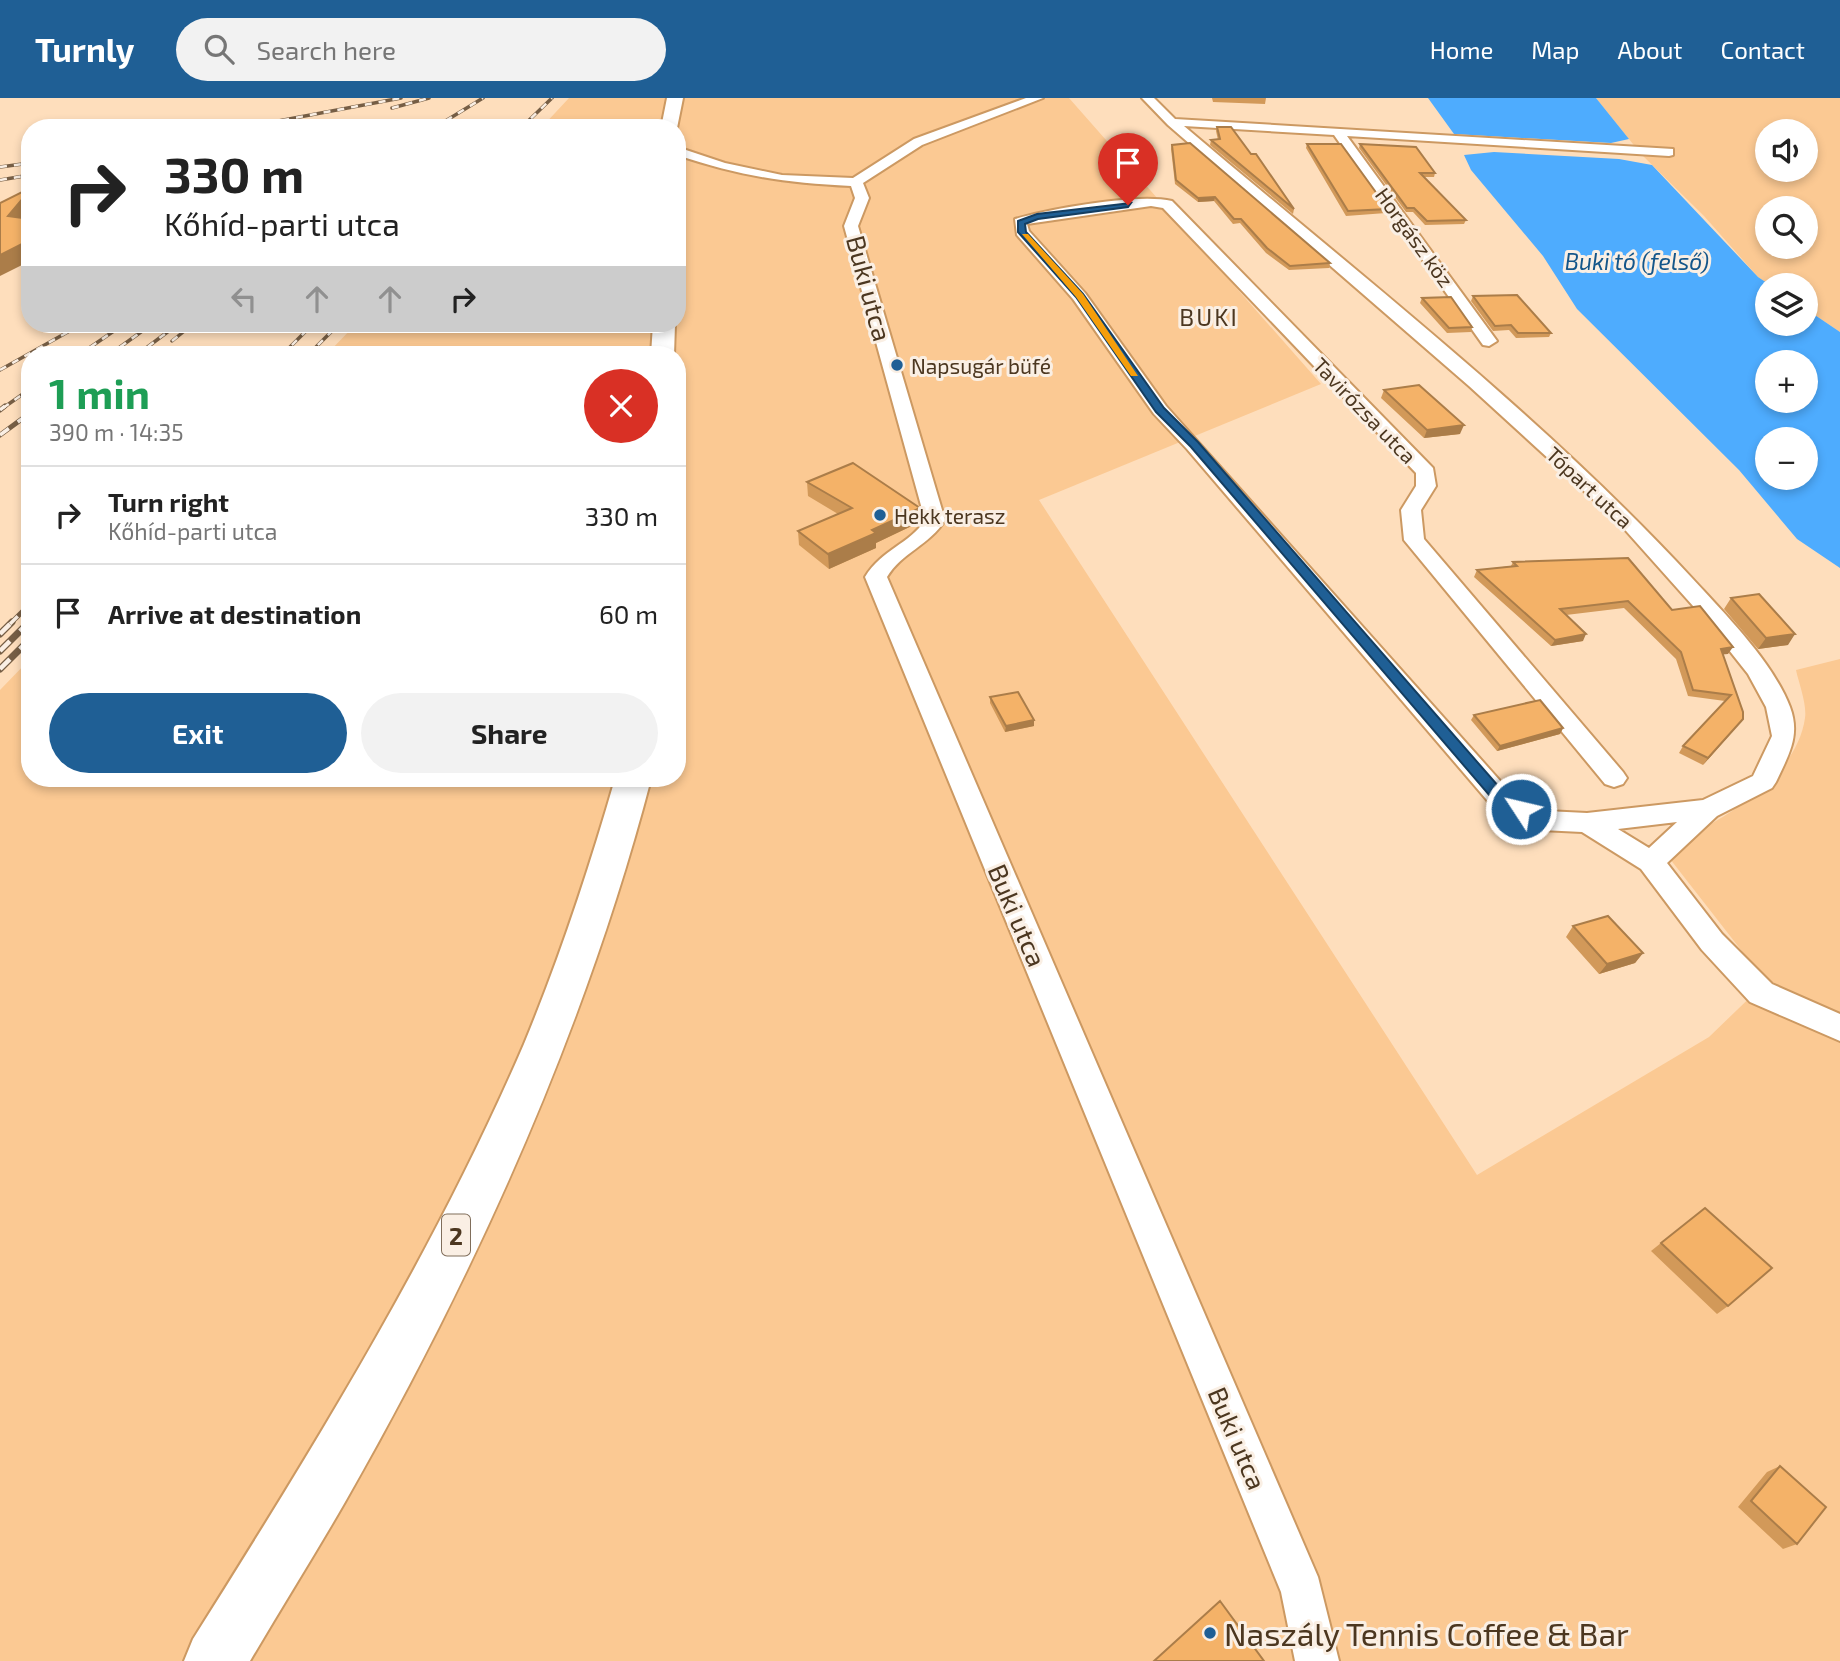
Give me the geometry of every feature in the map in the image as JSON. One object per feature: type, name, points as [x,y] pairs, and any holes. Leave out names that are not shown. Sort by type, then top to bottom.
[{"type":"main road","points":[[671,119],[675,98]]},
{"type":"main road","name":"2","points":[[215,1661],[339,1459],[477,1192],[515,1110],[588,928],[631,787]]},
{"type":"street","points":[[686,154],[722,166],[798,182],[845,182],[918,142],[1037,98]]},
{"type":"street","name":"Tópart utca","points":[[1148,98],[1172,122],[1475,382],[1626,519],[1710,611],[1758,671],[1778,707],[1784,736],[1763,782],[1707,809],[1587,823],[1541,820],[1501,799],[1194,445],[1160,410],[1079,296],[1022,232],[1020,222],[1037,217],[1151,202]]},
{"type":"street","points":[[1172,122],[1209,131],[1344,140],[1669,152]]},
{"type":"street","name":"Horgász köz","points":[[1344,140],[1489,341]]},
{"type":"street","name":"Buki utca","points":[[845,182],[862,198],[851,226],[935,520],[929,532],[883,562],[876,577],[1303,1592],[1317,1661]]},
{"type":"street","name":"Tavirózsa utca","points":[[1151,202],[1167,204],[1426,472],[1426,486],[1411,510],[1414,540],[1614,778]]},
{"type":"street","points":[[1651,862],[1707,809]]},
{"type":"street","points":[[1587,823],[1651,862],[1712,942],[1761,993],[1840,1028]]},
{"type":"shaded area","points":[[569,98],[1069,98],[1321,384],[1039,500],[1477,1175],[1709,1037],[1766,982],[1663,850],[1728,814],[1770,781],[1786,762],[1798,741],[1805,718],[1804,700],[1796,670],[1840,659],[1840,1661],[0,1661],[0,690],[21,668],[21,787],[686,787],[686,346],[335,346],[347,333],[686,333],[686,119],[549,119]]},
{"type":"shaded area","points":[[1596,98],[1840,98],[1840,332],[1818,317],[1818,273],[1755,274],[1704,216],[1641,154]]},
{"type":"water","points":[[1428,98],[1596,98],[1629,139],[1611,143],[1454,134]]},
{"type":"water","name":"Buki tó (felső)","points":[[1494,152],[1619,159],[1652,165],[1755,274],[1755,336],[1818,336],[1818,317],[1840,332],[1840,568],[1797,539],[1756,490],[1818,490],[1818,427],[1755,427],[1755,489],[1577,309],[1543,256],[1471,170],[1464,155]]},
{"type":"building","points":[[1217,127],[1231,127],[1251,154],[1256,154],[1294,209],[1211,140],[1220,139]]},
{"type":"building","points":[[1190,143],[1330,263],[1290,266],[1267,248],[1241,219],[1234,219],[1215,197],[1198,198],[1176,180],[1172,145]]},
{"type":"building","points":[[1307,144],[1341,144],[1388,209],[1348,211]]},
{"type":"building","points":[[1360,144],[1416,147],[1435,173],[1420,173],[1466,220],[1427,221],[1414,208],[1407,208]]},
{"type":"building","points":[[21,192],[21,201],[8,216],[21,218],[21,244],[0,255],[0,203]]},
{"type":"building","points":[[1517,295],[1551,333],[1518,333],[1511,325],[1495,326],[1473,296]]},
{"type":"building","points":[[1451,297],[1472,327],[1449,328],[1422,298]]},
{"type":"building","points":[[1419,385],[1464,425],[1427,430],[1384,390]]},
{"type":"building","points":[[853,463],[920,508],[872,530],[876,533],[828,554],[798,531],[852,508],[807,482]]},
{"type":"building","points":[[1628,558],[1672,610],[1700,606],[1733,647],[1721,649],[1743,719],[1708,758],[1683,746],[1731,695],[1693,690],[1681,652],[1628,601],[1560,609],[1586,634],[1555,640],[1477,570],[1517,566],[1513,562]]},
{"type":"building","points":[[1759,594],[1795,634],[1766,638],[1731,598]]},
{"type":"building","points":[[1018,692],[1034,720],[1006,726],[990,697]]},
{"type":"building","points":[[1540,700],[1563,728],[1500,746],[1474,715]]},
{"type":"building","points":[[1608,916],[1643,953],[1607,964],[1573,926]]},
{"type":"building","points":[[1705,1208],[1772,1268],[1728,1306],[1661,1243]]},
{"type":"building","points":[[1780,1466],[1826,1507],[1797,1544],[1751,1501]]},
{"type":"building","name":"Naszály Tennis Coffee & Bar","points":[[1220,1601],[1264,1661],[1154,1661]]},
{"type":"railway","points":[[289,119],[401,98]]},
{"type":"railway","points":[[392,108],[429,98]]},
{"type":"railway","points":[[449,119],[483,98]]},
{"type":"railway","points":[[530,119],[552,98]]},
{"type":"railway","points":[[0,167],[21,164]]},
{"type":"railway","points":[[0,180],[21,176]]},
{"type":"railway","points":[[43,346],[66,333]]},
{"type":"railway","points":[[92,346],[111,333]]},
{"type":"railway","points":[[121,346],[140,333]]},
{"type":"railway","points":[[149,346],[166,333]]},
{"type":"railway","points":[[172,341],[182,333]]},
{"type":"railway","points":[[291,346],[304,333]]},
{"type":"railway","points":[[317,346],[330,333]]},
{"type":"railway","points":[[0,370],[21,358]]},
{"type":"railway","points":[[3,408],[21,395]]},
{"type":"railway","points":[[0,410],[5,406]]},
{"type":"railway","points":[[0,435],[21,420]]},
{"type":"railway","points":[[0,634],[21,613]]},
{"type":"railway","points":[[0,651],[21,630]]},
{"type":"railway","points":[[0,669],[21,648]]},
{"type":"slow traffic","points":[[1025,235],[1079,296],[1135,374]]},
{"type":"place","name":"Napsugár büfé","points":[[897,365]]},
{"type":"place","name":"Hekk terasz","points":[[880,515]]},
{"type":"place","name":"Naszály Tennis Coffee & Bar","points":[[1210,1633]]},
{"type":"district","name":"BUKI","points":[[1209,316]]},
{"type":"route","points":[[1128,205],[1037,217],[1020,222],[1022,232],[1079,296],[1160,410],[1194,445],[1501,799],[1521,809]]}]
